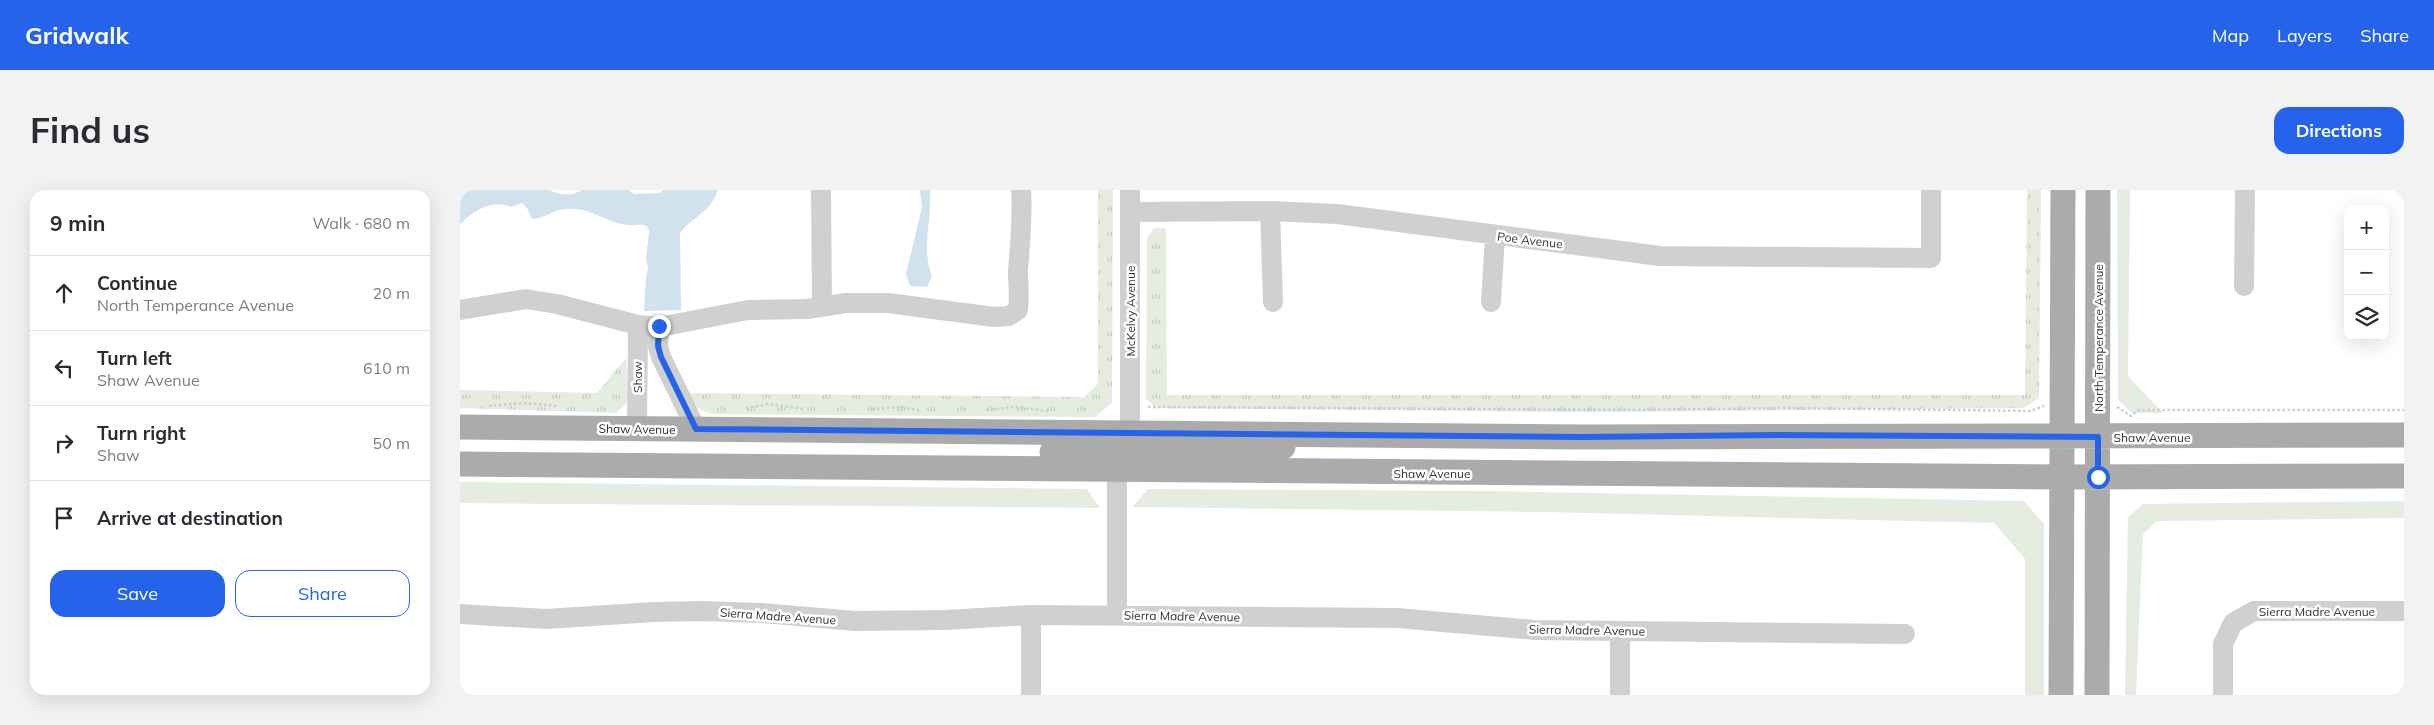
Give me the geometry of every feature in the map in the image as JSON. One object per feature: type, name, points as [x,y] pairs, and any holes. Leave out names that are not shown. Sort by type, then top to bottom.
[{"type":"main road","points":[[2061,695],[2063,190]]},
{"type":"main road","name":"North Temperance Avenue","points":[[2097,695],[2098,190]]},
{"type":"main road","name":"Shaw Avenue","points":[[460,427],[1582,437],[2404,435]]},
{"type":"main road","points":[[898,467],[977,453],[1107,452],[1123,446],[1128,441],[1130,433]]},
{"type":"main road","points":[[1117,470],[1130,458],[1149,451],[1262,451],[1349,434]]},
{"type":"main road","name":"Shaw Avenue","points":[[460,464],[2062,477],[2404,476]]},
{"type":"street","points":[[821,190],[822,306]]},
{"type":"street","points":[[460,310],[526,299],[557,304],[638,325],[659,326],[748,310],[807,309],[846,303],[888,303],[994,317],[1009,316],[1018,310],[1020,296],[1018,275],[1023,209],[1021,190]]},
{"type":"street","name":"McKelvy Avenue","points":[[1130,190],[1130,433]]},
{"type":"street","name":"Poe Avenue","points":[[1130,212],[1270,211],[1337,214],[1660,256],[1931,258],[1931,190]]},
{"type":"street","points":[[2244,286],[2245,190]]},
{"type":"street","points":[[1270,211],[1273,302]]},
{"type":"street","points":[[1491,302],[1495,236]]},
{"type":"street","name":"Shaw","points":[[637,428],[638,325]]},
{"type":"street","name":"Shaw","points":[[659,326],[658,346],[661,357],[696,429]]},
{"type":"street","points":[[1117,470],[1117,616]]},
{"type":"street","name":"Sierra Madre Avenue","points":[[460,614],[546,619],[702,611],[762,613],[855,621],[946,620],[1031,615],[1397,618],[1535,630],[1905,634]]},
{"type":"street","name":"Sierra Madre Avenue","points":[[2223,695],[2223,644],[2233,624],[2254,611],[2404,611]]},
{"type":"street","points":[[1030,695],[1031,615]]},
{"type":"street","points":[[1620,631],[1620,695]]},
{"type":"path","points":[[1148,407],[1599,410],[1794,408],[2030,411]]},
{"type":"path","points":[[2131,416],[2139,410],[2404,410]]},
{"type":"green space","points":[[1098,190],[1113,190],[1112,403],[1095,417],[711,414],[697,408],[688,393],[1084,397],[1098,384]]},
{"type":"green space","points":[[2027,190],[2041,190],[2039,398],[2024,408],[1588,412],[1155,408],[1146,398],[1147,238],[1154,228],[1166,228],[1167,395],[2025,395]]},
{"type":"green space","points":[[2117,190],[2130,190],[2128,376],[2163,413],[2132,413],[2118,400]]},
{"type":"green space","points":[[626,358],[628,402],[616,413],[460,408],[460,390],[597,393]]},
{"type":"green space","points":[[460,482],[1087,489],[1100,508],[460,503]]},
{"type":"green space","points":[[1148,489],[1487,491],[2024,501],[2044,524],[2044,695],[2025,695],[2025,559],[1994,523],[1545,512],[1132,507]]},
{"type":"green space","points":[[2404,501],[2404,518],[2157,521],[2143,534],[2136,695],[2125,695],[2128,517],[2143,504]]},
{"type":"water","points":[[460,190],[549,190],[557,193],[574,194],[582,190],[629,190],[634,194],[660,193],[663,190],[718,190],[711,204],[680,233],[681,310],[644,311],[648,268],[646,259],[649,231],[647,226],[619,223],[590,212],[574,209],[565,209],[541,218],[532,219],[527,208],[522,203],[511,207],[498,204],[484,207],[460,223]]},
{"type":"water","points":[[920,190],[930,190],[927,255],[932,276],[927,287],[910,286],[906,274],[922,207]]},
{"type":"route","points":[[659,326],[658,346],[661,357],[696,429],[1582,437],[1776,435],[2098,437],[2098,477]]}]
